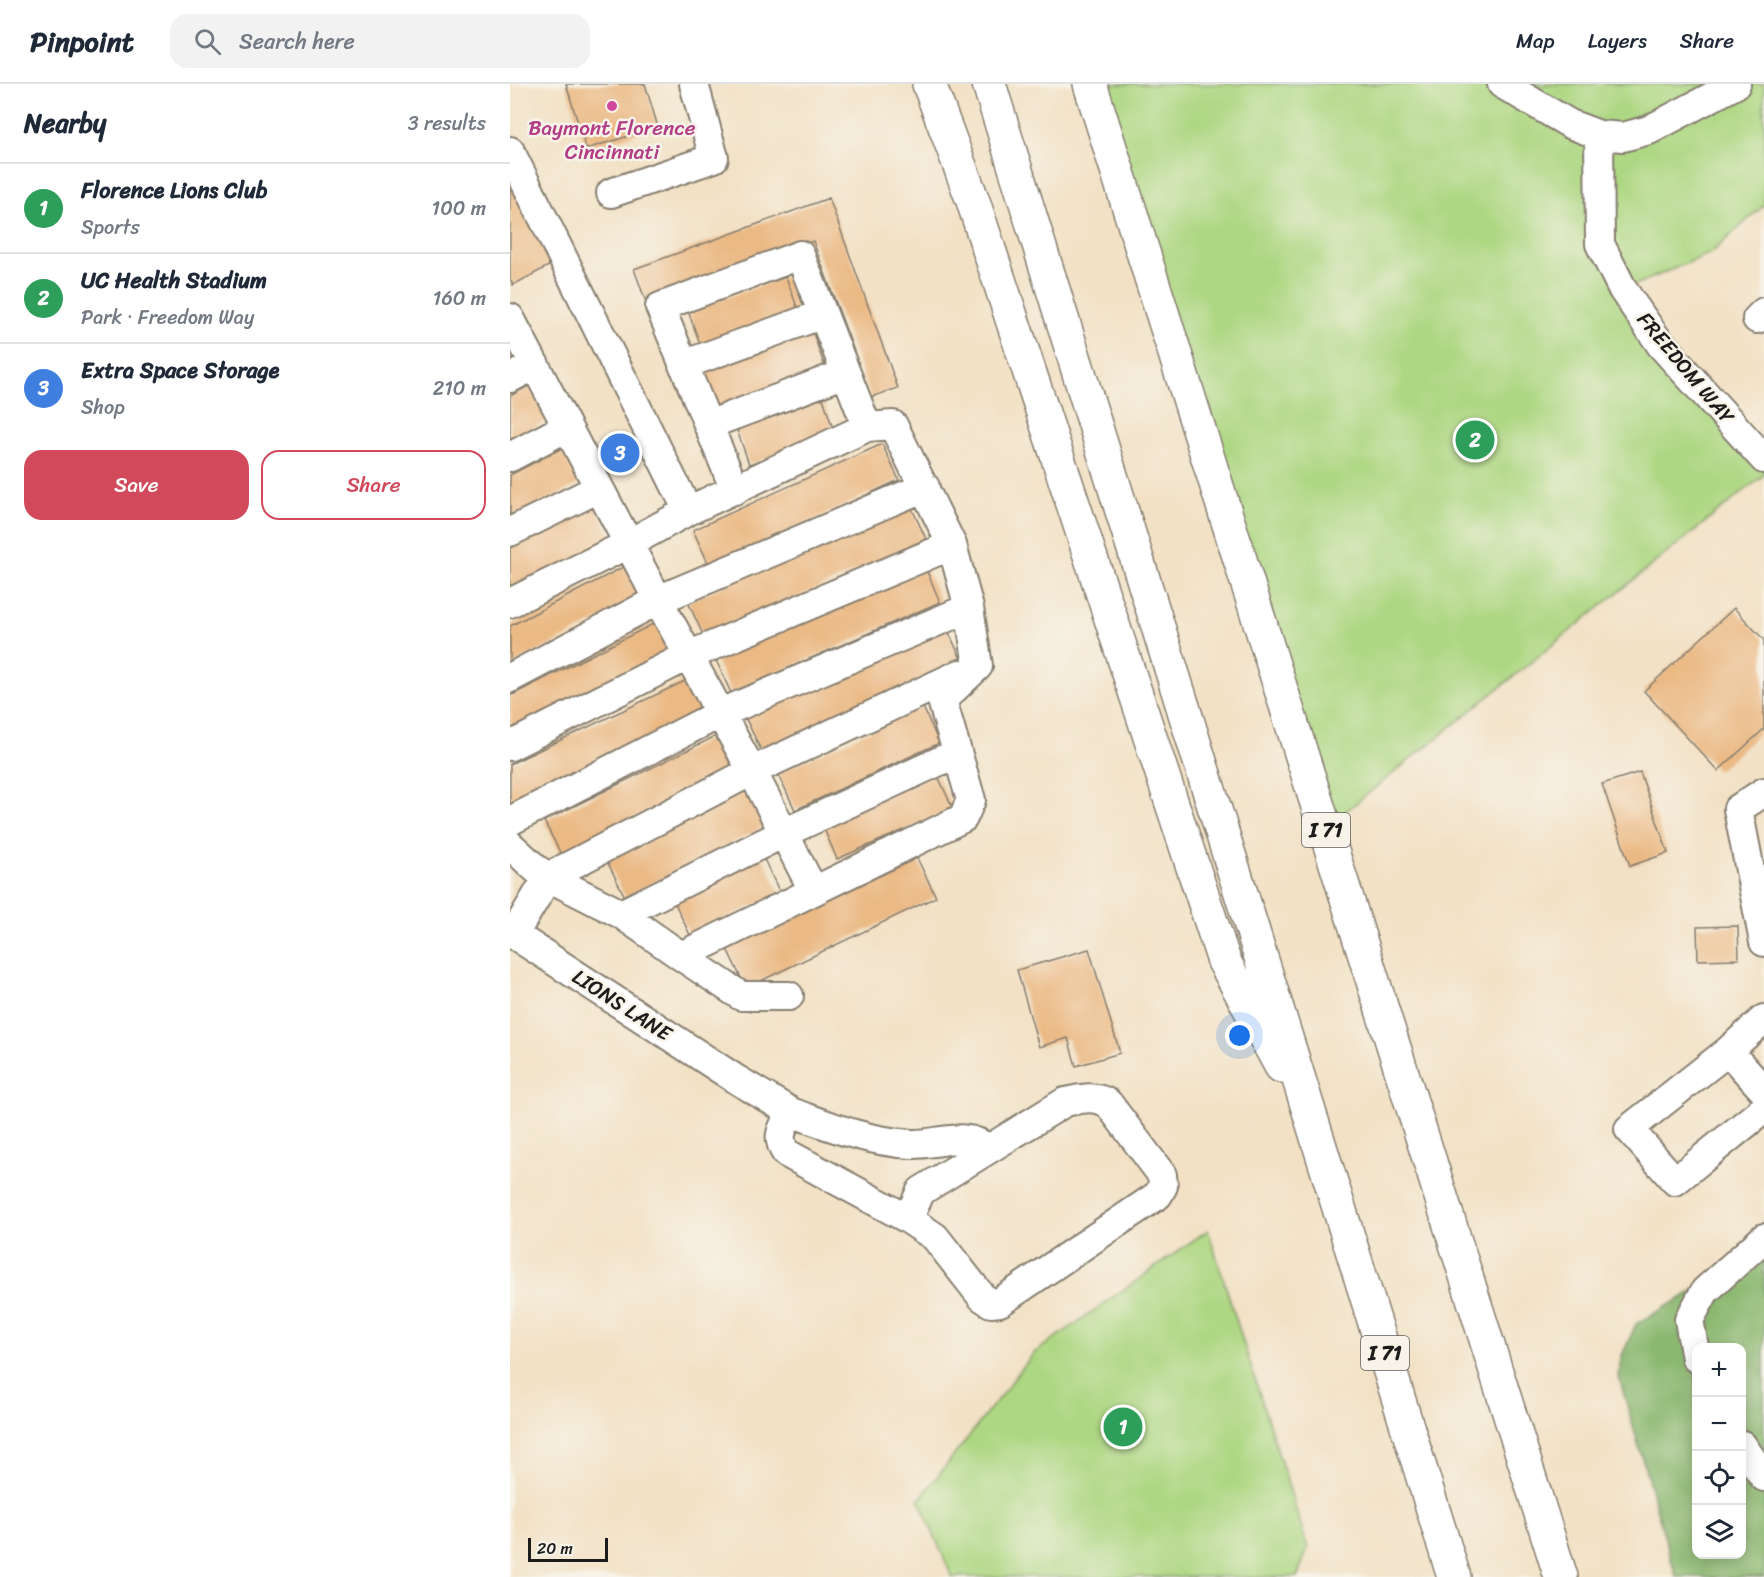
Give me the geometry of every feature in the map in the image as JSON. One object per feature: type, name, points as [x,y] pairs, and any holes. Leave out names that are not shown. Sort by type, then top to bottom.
[{"type":"highway","points":[[929,84],[973,201],[1224,961],[1316,1129]]},
{"type":"highway","name":"I 71","points":[[988,84],[1454,1577]]},
{"type":"highway","name":"I 71","points":[[1090,84],[1561,1577]]},
{"type":"street","points":[[611,193],[714,158],[694,84]]},
{"type":"street","points":[[1502,84],[1570,124],[1599,135],[1623,137],[1649,130],[1736,84]]},
{"type":"street","name":"FREEDOM WAY","points":[[1599,135],[1600,244],[1618,280],[1662,345],[1764,459]]},
{"type":"street","points":[[510,151],[688,511]]},
{"type":"street","points":[[735,490],[660,307],[800,255],[867,427]]},
{"type":"street","points":[[683,365],[823,314]]},
{"type":"street","points":[[510,318],[813,890]]},
{"type":"street","points":[[510,378],[535,365]]},
{"type":"street","points":[[708,425],[846,373]]},
{"type":"street","points":[[510,603],[688,511],[867,427],[893,425],[952,544],[969,608],[978,666]]},
{"type":"street","points":[[510,457],[567,427]]},
{"type":"street","points":[[510,678],[658,600],[925,487]]},
{"type":"street","points":[[510,532],[599,488]]},
{"type":"street","points":[[510,746],[688,656],[952,544]]},
{"type":"street","points":[[510,821],[719,714],[969,608]]},
{"type":"street","points":[[681,956],[963,818],[970,800],[942,700],[978,666]]},
{"type":"street","points":[[512,933],[548,877],[752,771],[978,666]]},
{"type":"street","points":[[621,914],[784,833],[957,753]]},
{"type":"street","points":[[1764,792],[1738,809],[1761,909],[1764,942]]},
{"type":"street","points":[[510,844],[536,869],[548,877],[621,914],[741,996],[789,996]]},
{"type":"street","name":"LIONS LANE","points":[[512,933],[734,1078],[791,1112],[840,1130],[885,1142],[916,1144],[968,1140],[982,1143],[988,1149]]},
{"type":"street","points":[[1764,1019],[1728,1051],[1629,1129],[1675,1181],[1764,1109]]},
{"type":"street","points":[[1728,1051],[1764,1091]]},
{"type":"street","points":[[791,1112],[780,1134],[780,1144],[786,1153],[908,1219],[935,1237],[982,1297],[990,1303],[1000,1302],[1158,1195],[1163,1186],[1162,1175],[1108,1103],[1087,1097],[1065,1102],[921,1191],[908,1219]]},
{"type":"street","points":[[1693,1343],[1689,1320],[1705,1291],[1764,1238]]},
{"type":"street","points":[[1746,1450],[1764,1477]]},
{"type":"green space","points":[[1090,84],[1764,84],[1764,205],[1711,253],[1623,290],[1764,459],[1764,475],[1325,828]]},
{"type":"green space","points":[[1208,1230],[1308,1548],[1297,1577],[952,1577],[919,1500],[1034,1353]]},
{"type":"green space","points":[[1764,1239],[1764,1577],[1676,1577],[1619,1377],[1621,1358],[1636,1324],[1729,1271]]},
{"type":"building","name":"Baymont Florence Cincinnati","points":[[566,84],[645,84],[658,127],[586,149]]},
{"type":"building","points":[[510,165],[560,260],[513,285],[510,279]]},
{"type":"building","points":[[829,198],[898,388],[871,397],[813,241],[646,302],[634,269]]},
{"type":"building","points":[[786,277],[800,315],[702,349],[688,311]]},
{"type":"building","points":[[813,333],[826,370],[714,409],[701,372]]},
{"type":"building","points":[[530,385],[548,420],[510,440],[510,396]]},
{"type":"building","points":[[823,398],[835,435],[749,464],[736,427]]},
{"type":"building","points":[[882,444],[899,480],[710,567],[693,530]]},
{"type":"building","points":[[562,448],[581,483],[510,519],[510,475]]},
{"type":"building","points":[[909,502],[926,539],[705,639],[688,602]]},
{"type":"building","points":[[595,505],[613,540],[510,592],[510,548]]},
{"type":"building","points":[[627,565],[643,597],[510,666],[510,626]]},
{"type":"building","points":[[926,569],[940,602],[731,693],[716,660]]},
{"type":"building","points":[[1734,608],[1764,640],[1764,729],[1718,771],[1644,691]]},
{"type":"building","points":[[657,622],[673,654],[510,735],[510,696]]},
{"type":"building","points":[[945,624],[962,661],[763,754],[745,717]]},
{"type":"building","points":[[687,680],[704,715],[510,807],[510,764]]},
{"type":"building","points":[[923,707],[939,743],[795,810],[778,773]]},
{"type":"building","points":[[716,736],[733,769],[561,854],[544,821]]},
{"type":"building","points":[[1640,772],[1668,853],[1630,866],[1602,784]]},
{"type":"building","points":[[937,774],[953,809],[837,859],[822,824]]},
{"type":"building","points":[[747,790],[766,826],[625,897],[607,861]]},
{"type":"building","points":[[763,857],[780,893],[690,935],[673,899]]},
{"type":"building","points":[[917,858],[936,897],[746,988],[727,949]]},
{"type":"building","points":[[1738,926],[1739,959],[1698,960],[1697,927]]},
{"type":"building","points":[[1089,949],[1120,1053],[1076,1066],[1068,1038],[1039,1047],[1017,970]]},
{"type":"place","name":"Baymont Florence Cincinnati","points":[[612,106]]},
{"type":"place","name":"UC Health Stadium","points":[[1475,440]]},
{"type":"place","name":"Extra Space Storage","points":[[620,453]]},
{"type":"place","name":"Florence Lions Club","points":[[1123,1427]]}]
